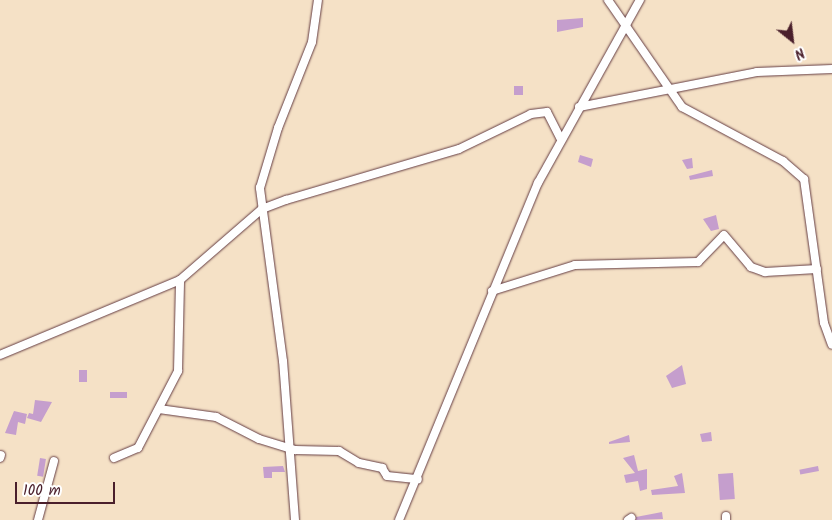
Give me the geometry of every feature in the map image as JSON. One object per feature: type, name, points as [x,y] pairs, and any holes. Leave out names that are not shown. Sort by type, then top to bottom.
[{"type":"street","points":[[295,520],[288,448],[283,361],[262,210],[263,174],[312,42],[318,0]]},
{"type":"street","points":[[608,0],[682,107],[783,161],[804,179],[824,322],[832,345]]},
{"type":"street","points":[[399,520],[418,479],[492,291],[561,140],[640,0]]},
{"type":"street","points":[[579,107],[757,72],[832,69]]},
{"type":"street","points":[[0,355],[180,280],[262,210],[366,174],[459,149],[531,114],[547,112],[561,140]]},
{"type":"street","points":[[492,291],[575,265],[698,262],[724,235],[752,267],[765,272],[817,268]]},
{"type":"street","points":[[114,458],[138,448],[178,371],[180,280]]},
{"type":"street","points":[[159,409],[216,417],[258,439],[288,448],[339,451],[359,463],[382,468],[387,476],[418,479]]},
{"type":"street","points":[[38,520],[54,461]]},
{"type":"building","points":[[583,18],[583,27],[557,32],[557,20]]},
{"type":"building","points":[[514,86],[523,86],[523,95],[514,95]]},
{"type":"building","points":[[580,155],[593,159],[591,167],[578,162]]},
{"type":"building","points":[[692,158],[693,168],[687,169],[682,160]]},
{"type":"building","points":[[712,170],[713,176],[690,180],[689,176]]},
{"type":"building","points":[[716,215],[719,229],[711,231],[703,219]]},
{"type":"building","points":[[682,365],[686,384],[672,388],[666,376]]},
{"type":"building","points":[[79,370],[87,370],[87,382],[79,382]]},
{"type":"building","points":[[110,392],[127,392],[127,398],[110,398]]},
{"type":"building","points":[[35,400],[52,402],[41,422],[27,418],[29,413],[33,414]]},
{"type":"building","points":[[14,411],[27,414],[25,424],[18,422],[16,435],[5,433]]},
{"type":"building","points":[[711,432],[712,441],[702,442],[700,434]]},
{"type":"building","points":[[629,435],[630,442],[609,444],[609,442]]},
{"type":"building","points":[[634,455],[638,471],[647,469],[647,489],[640,491],[638,481],[626,483],[624,475],[635,473],[623,458]]},
{"type":"building","points":[[40,458],[46,459],[43,477],[37,476]]},
{"type":"building","points":[[283,466],[285,472],[272,472],[272,478],[264,478],[263,467]]},
{"type":"building","points":[[818,466],[819,471],[800,475],[799,470]]},
{"type":"building","points":[[682,473],[685,493],[652,495],[651,490],[678,486],[674,476]]},
{"type":"building","points":[[733,473],[735,499],[720,500],[718,474]]},
{"type":"building","points":[[662,512],[663,519],[636,520],[636,517]]}]
